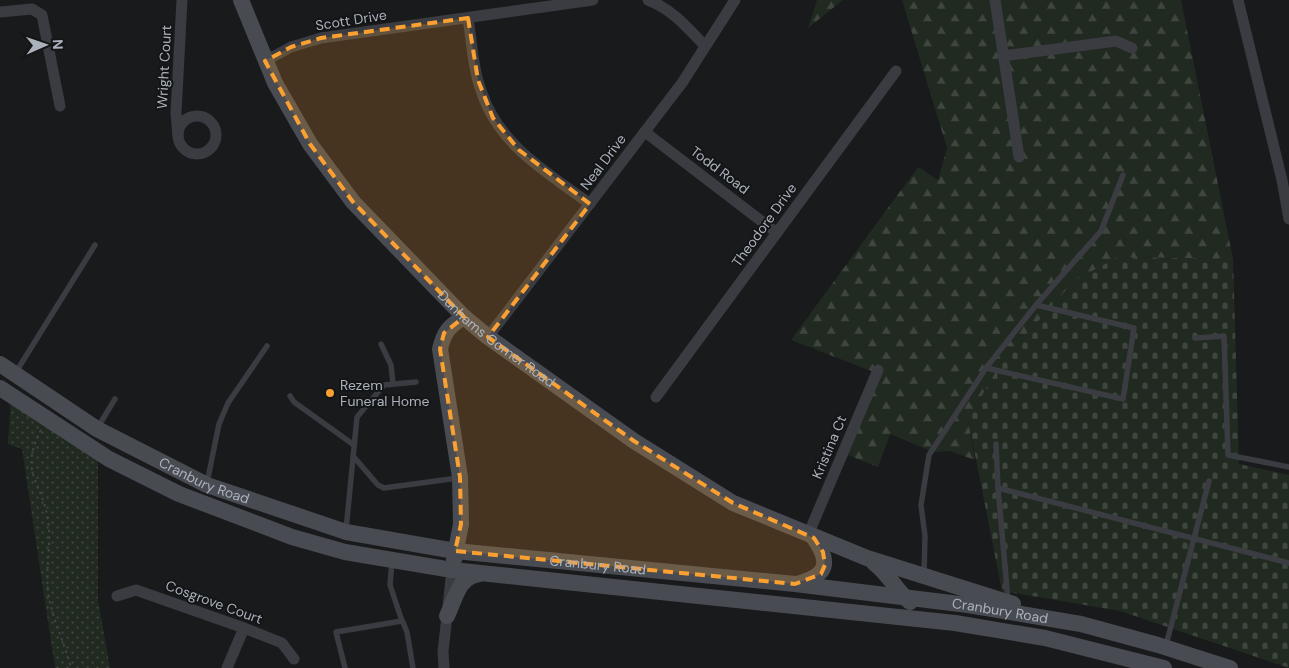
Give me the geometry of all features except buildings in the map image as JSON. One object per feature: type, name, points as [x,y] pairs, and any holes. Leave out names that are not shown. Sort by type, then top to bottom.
[{"type":"main road","name":"Dunhams Corner Road","points":[[241,0],[265,61],[310,144],[353,202],[464,317],[488,337],[634,441],[732,504],[866,558]]},
{"type":"main road","points":[[452,570],[460,524],[460,477],[440,349],[444,333],[452,324],[464,317]]},
{"type":"main road","name":"Cranbury Road","points":[[0,364],[97,429],[207,485],[346,532],[455,551],[794,595],[1045,638],[1164,668]]},
{"type":"main road","name":"Cranbury Road","points":[[0,388],[109,459],[179,494],[292,538],[345,552],[452,570],[484,573],[794,595],[905,598],[968,605],[1081,624],[1166,647],[1198,663],[1230,668]]},
{"type":"main road","points":[[794,595],[820,574],[825,565],[823,552],[811,537]]},
{"type":"main road","points":[[866,558],[1081,624]]},
{"type":"main road","points":[[866,558],[886,572],[905,598],[925,612],[955,623]]},
{"type":"main road","points":[[447,616],[461,582],[474,574],[484,573]]},
{"type":"street","name":"Wright Court","points":[[178,136],[176,113],[182,0]]},
{"type":"street","name":"Scott Drive","points":[[265,61],[291,47],[322,38],[593,0]]},
{"type":"street","points":[[648,0],[661,5],[679,19],[705,46]]},
{"type":"street","name":"Neal Drive","points":[[488,337],[682,83],[735,0]]},
{"type":"street","points":[[995,0],[1019,157]]},
{"type":"street","points":[[1238,0],[1282,180],[1289,219]]},
{"type":"street","points":[[0,12],[26,9],[40,12],[42,15],[60,106]]},
{"type":"street","points":[[468,18],[478,80],[486,106],[497,124],[519,150],[590,204]]},
{"type":"street","points":[[1004,56],[1116,41],[1132,48]]},
{"type":"street","name":"Theodore Drive","points":[[656,397],[896,71]]},
{"type":"street","name":"Todd Road","points":[[645,132],[777,232]]},
{"type":"street","name":"Kristina Ct","points":[[811,537],[878,370]]},
{"type":"street","points":[[444,668],[443,652],[452,570]]},
{"type":"street","name":"Cosgrove Court","points":[[117,596],[136,590],[244,628],[282,643],[294,659]]},
{"type":"street","points":[[227,668],[244,628]]},
{"type":"lane","points":[[924,576],[925,536],[921,505],[929,455],[986,368],[1036,305],[1101,231],[1123,174]]},
{"type":"lane","points":[[15,374],[95,245]]},
{"type":"lane","points":[[986,368],[1123,400],[1134,328],[1036,305]]},
{"type":"lane","points":[[1195,338],[1224,336],[1228,455],[1289,468]]},
{"type":"lane","points":[[381,344],[391,365],[393,384]]},
{"type":"lane","points":[[207,485],[219,424],[228,403],[267,346]]},
{"type":"lane","points":[[346,532],[357,417],[384,385],[416,382]]},
{"type":"lane","points":[[290,396],[294,402],[354,445]]},
{"type":"lane","points":[[97,429],[115,400]]},
{"type":"lane","points":[[996,444],[1008,602]]},
{"type":"lane","points":[[353,456],[378,485],[384,488],[460,477]]},
{"type":"lane","points":[[1166,647],[1209,481]]},
{"type":"lane","points":[[998,488],[1289,563]]},
{"type":"lane","points":[[393,560],[390,585],[407,632],[413,668]]},
{"type":"lane","points":[[345,668],[336,632],[402,620]]},
{"type":"path","points":[[47,419],[34,444],[31,472],[45,502],[49,523],[47,561],[49,598],[71,668]]},
{"type":"highlighted area","points":[[468,18],[478,80],[493,118],[519,150],[590,204],[488,337],[634,441],[733,503],[814,538],[823,552],[825,565],[821,574],[795,584],[455,551],[461,524],[460,477],[440,349],[444,333],[464,317],[353,202],[310,144],[265,61],[291,47],[321,38]]},
{"type":"green space","points":[[817,0],[843,0],[808,28]]},
{"type":"green space","points":[[902,0],[1181,0],[1233,259],[1119,257],[968,419],[975,460],[950,451],[933,452],[890,434],[878,467],[845,454],[874,372],[791,340],[918,167],[938,180],[947,148]]},
{"type":"green space","points":[[1119,257],[1233,259],[1239,464],[1289,475],[1289,668],[1120,611],[1002,591],[968,419],[1002,361],[1076,279]]},
{"type":"green space","points":[[11,395],[98,452],[98,600],[110,668],[55,668],[22,449],[8,444]]},
{"type":"place","name":"Rezem Funeral Home","points":[[330,393]]}]
